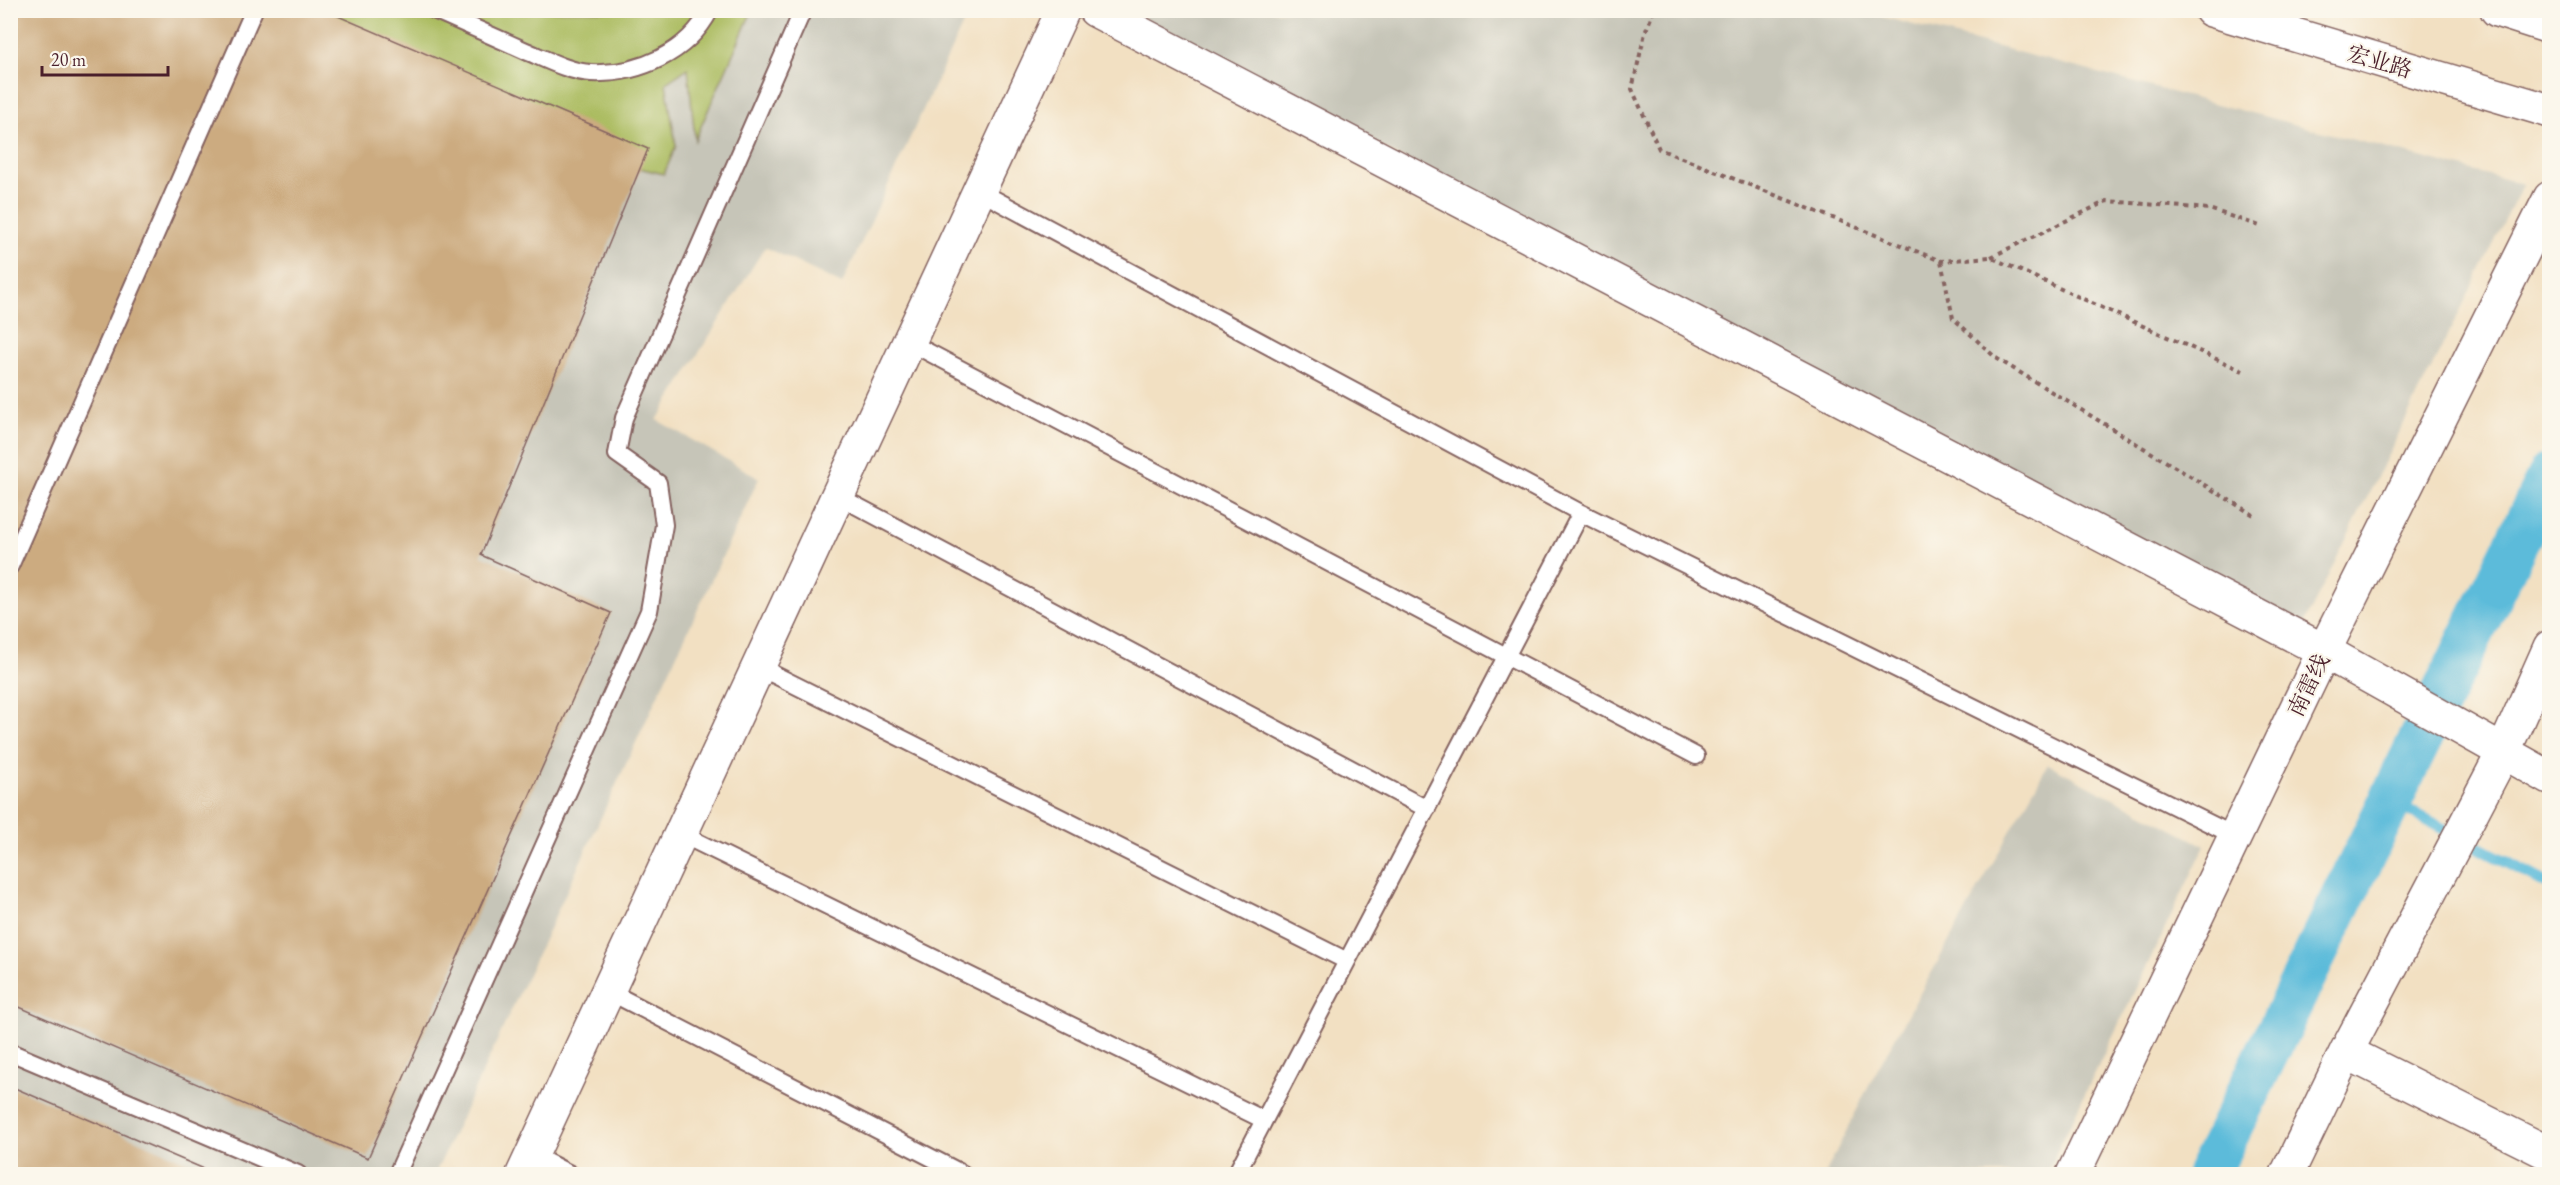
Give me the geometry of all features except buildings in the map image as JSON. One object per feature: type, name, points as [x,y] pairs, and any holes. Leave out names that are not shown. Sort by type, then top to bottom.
[{"type":"street","points":[[528,1165],[1063,10]]},
{"type":"street","points":[[1095,10],[2324,651],[2361,674],[2550,778]]},
{"type":"street","name":"宏业路","points":[[2211,10],[2550,111]]},
{"type":"street","points":[[2496,10],[2550,27]]},
{"type":"street","name":"南雷线","points":[[2073,1174],[2324,651],[2550,198]]},
{"type":"street","points":[[2288,1174],[2346,1052],[2468,819],[2495,749],[2550,647]]},
{"type":"street","points":[[2346,1052],[2550,1154]]},
{"type":"lane","points":[[10,566],[254,10]]},
{"type":"lane","points":[[434,10],[552,62],[589,73],[636,70],[671,53],[703,24],[710,10]]},
{"type":"lane","points":[[397,1174],[649,611],[664,525],[658,483],[617,454],[624,418],[803,10]]},
{"type":"lane","points":[[979,191],[1581,513],[2235,836]]},
{"type":"lane","points":[[909,342],[1696,756]]},
{"type":"lane","points":[[838,495],[1426,809]]},
{"type":"lane","points":[[1236,1174],[1581,513]]},
{"type":"lane","points":[[759,667],[1347,962]]},
{"type":"lane","points":[[681,834],[1264,1120]]},
{"type":"lane","points":[[608,990],[963,1174]]},
{"type":"lane","points":[[10,1052],[298,1174]]},
{"type":"lane","points":[[528,1165],[570,1174]]},
{"type":"path","points":[[1654,10],[1645,33],[1632,89],[1659,149],[1941,261],[1990,257],[2107,201],[2209,209],[2260,226]]},
{"type":"path","points":[[1990,257],[2243,371]]},
{"type":"path","points":[[1941,261],[1953,318],[1996,358],[2257,517]]},
{"type":"shaded area","points":[[10,11],[969,11],[842,284],[765,247],[657,420],[759,478],[435,1174],[11,1174]]},
{"type":"shaded area","points":[[1128,11],[1860,11],[2523,184],[2297,638]]},
{"type":"shaded area","points":[[2048,764],[2205,846],[2046,1174],[1825,1174],[1870,1083]]},
{"type":"green space","points":[[324,11],[752,11],[695,140],[688,68],[666,83],[676,146],[664,174],[639,168]]},
{"type":"waterway","points":[[2208,1174],[2550,474]]},
{"type":"waterway","points":[[2391,801],[2550,885]]}]
